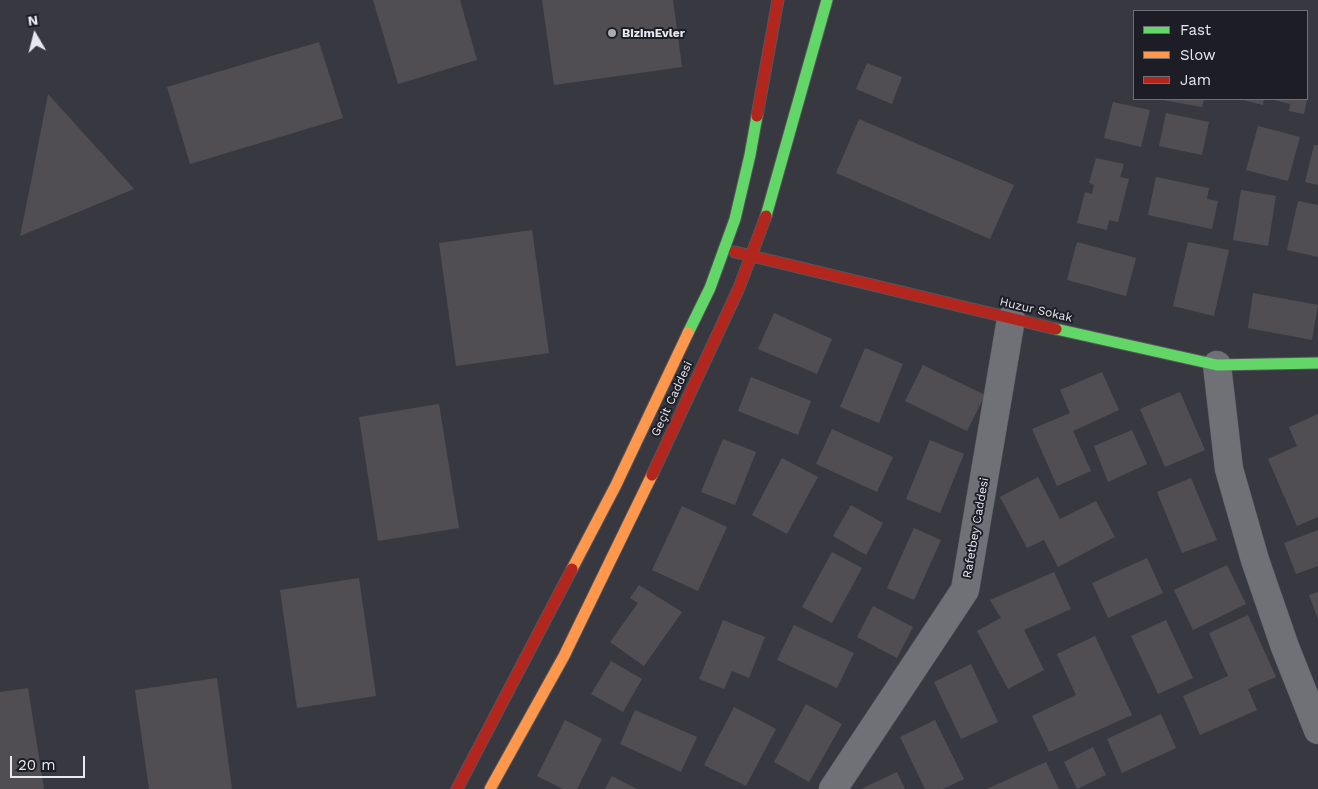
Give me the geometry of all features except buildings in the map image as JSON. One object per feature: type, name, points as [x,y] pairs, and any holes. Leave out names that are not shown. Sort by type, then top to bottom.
[{"type":"main road","name":"Geçit Caddesi","points":[[490,789],[564,656],[673,429],[739,288],[752,255],[753,204],[750,155],[778,0]]},
{"type":"main road","name":"Geçit Caddesi","points":[[457,789],[616,485],[710,288],[735,219],[753,204],[808,62],[827,0]]},
{"type":"main road","name":"Huzur Sokak","points":[[724,249],[1011,319],[1217,365],[1318,363]]},
{"type":"street","name":"Rafetbey Caddesi","points":[[833,789],[965,590],[1011,319]]},
{"type":"street","points":[[1217,365],[1229,468],[1255,560],[1285,647],[1318,730]]},
{"type":"traffic: fast","points":[[766,216],[827,0]]},
{"type":"traffic: fast","points":[[688,333],[710,288],[735,219],[757,116]]},
{"type":"traffic: fast","points":[[1056,329],[1217,365],[1318,363]]},
{"type":"traffic: slow","points":[[572,569],[616,485],[688,333]]},
{"type":"traffic: slow","points":[[490,789],[564,656],[652,475]]},
{"type":"traffic: jam","points":[[757,116],[778,0]]},
{"type":"traffic: jam","points":[[652,475],[739,288],[766,216]]},
{"type":"traffic: jam","points":[[735,252],[1056,329]]},
{"type":"traffic: jam","points":[[457,789],[572,569]]},
{"type":"place","name":"BizimEvler","points":[[612,33]]}]
